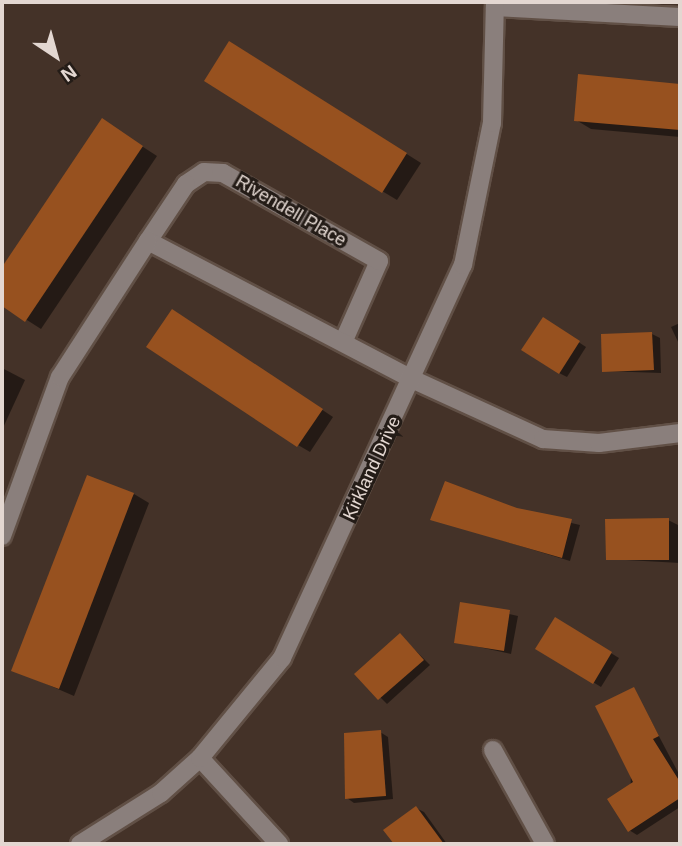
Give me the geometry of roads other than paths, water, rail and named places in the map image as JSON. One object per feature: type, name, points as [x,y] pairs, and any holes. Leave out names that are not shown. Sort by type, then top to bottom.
[{"type":"street","points":[[495,4],[573,6],[680,17]]},
{"type":"street","name":"Kirkland Drive","points":[[80,844],[161,793],[200,758],[282,657],[414,380],[463,264],[482,193],[495,4]]},
{"type":"street","name":"Rivendell Place","points":[[2,536],[60,377],[186,184],[204,172],[223,173],[379,261],[344,340]]},
{"type":"street","points":[[148,241],[344,340],[414,380],[543,439],[599,443],[680,433]]},
{"type":"street","points":[[493,750],[545,844]]},
{"type":"street","points":[[200,758],[279,844]]}]
